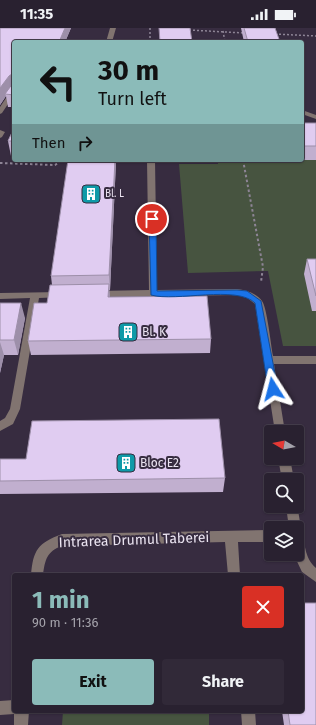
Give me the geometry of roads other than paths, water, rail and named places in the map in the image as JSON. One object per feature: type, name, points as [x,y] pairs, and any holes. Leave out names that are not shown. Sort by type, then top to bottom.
[{"type":"street","points":[[110,40],[113,28]]},
{"type":"street","points":[[0,112],[12,93]]},
{"type":"street","points":[[304,113],[316,117]]},
{"type":"street","points":[[0,132],[2,132],[0,136]]},
{"type":"street","points":[[151,162],[153,293]]},
{"type":"street","points":[[90,294],[237,292],[250,295],[259,302],[279,425]]},
{"type":"street","points":[[0,427],[9,421],[15,409],[35,295]]},
{"type":"street","points":[[0,296],[67,295]]},
{"type":"street","points":[[268,360],[316,360]]},
{"type":"street","name":"Intrarea Drumul Taberei","points":[[37,573],[39,555],[48,544],[62,540],[264,536]]},
{"type":"street","points":[[231,537],[234,573]]},
{"type":"street","points":[[301,561],[305,568],[316,576]]},
{"type":"street","points":[[0,708],[12,708]]},
{"type":"street","points":[[21,725],[22,713]]},
{"type":"street","points":[[248,713],[249,725]]},
{"type":"place","name":"Bl. L","points":[[91,194]]},
{"type":"place","name":"Bl. K","points":[[128,332]]},
{"type":"place","name":"Bloc E2","points":[[126,463]]}]
